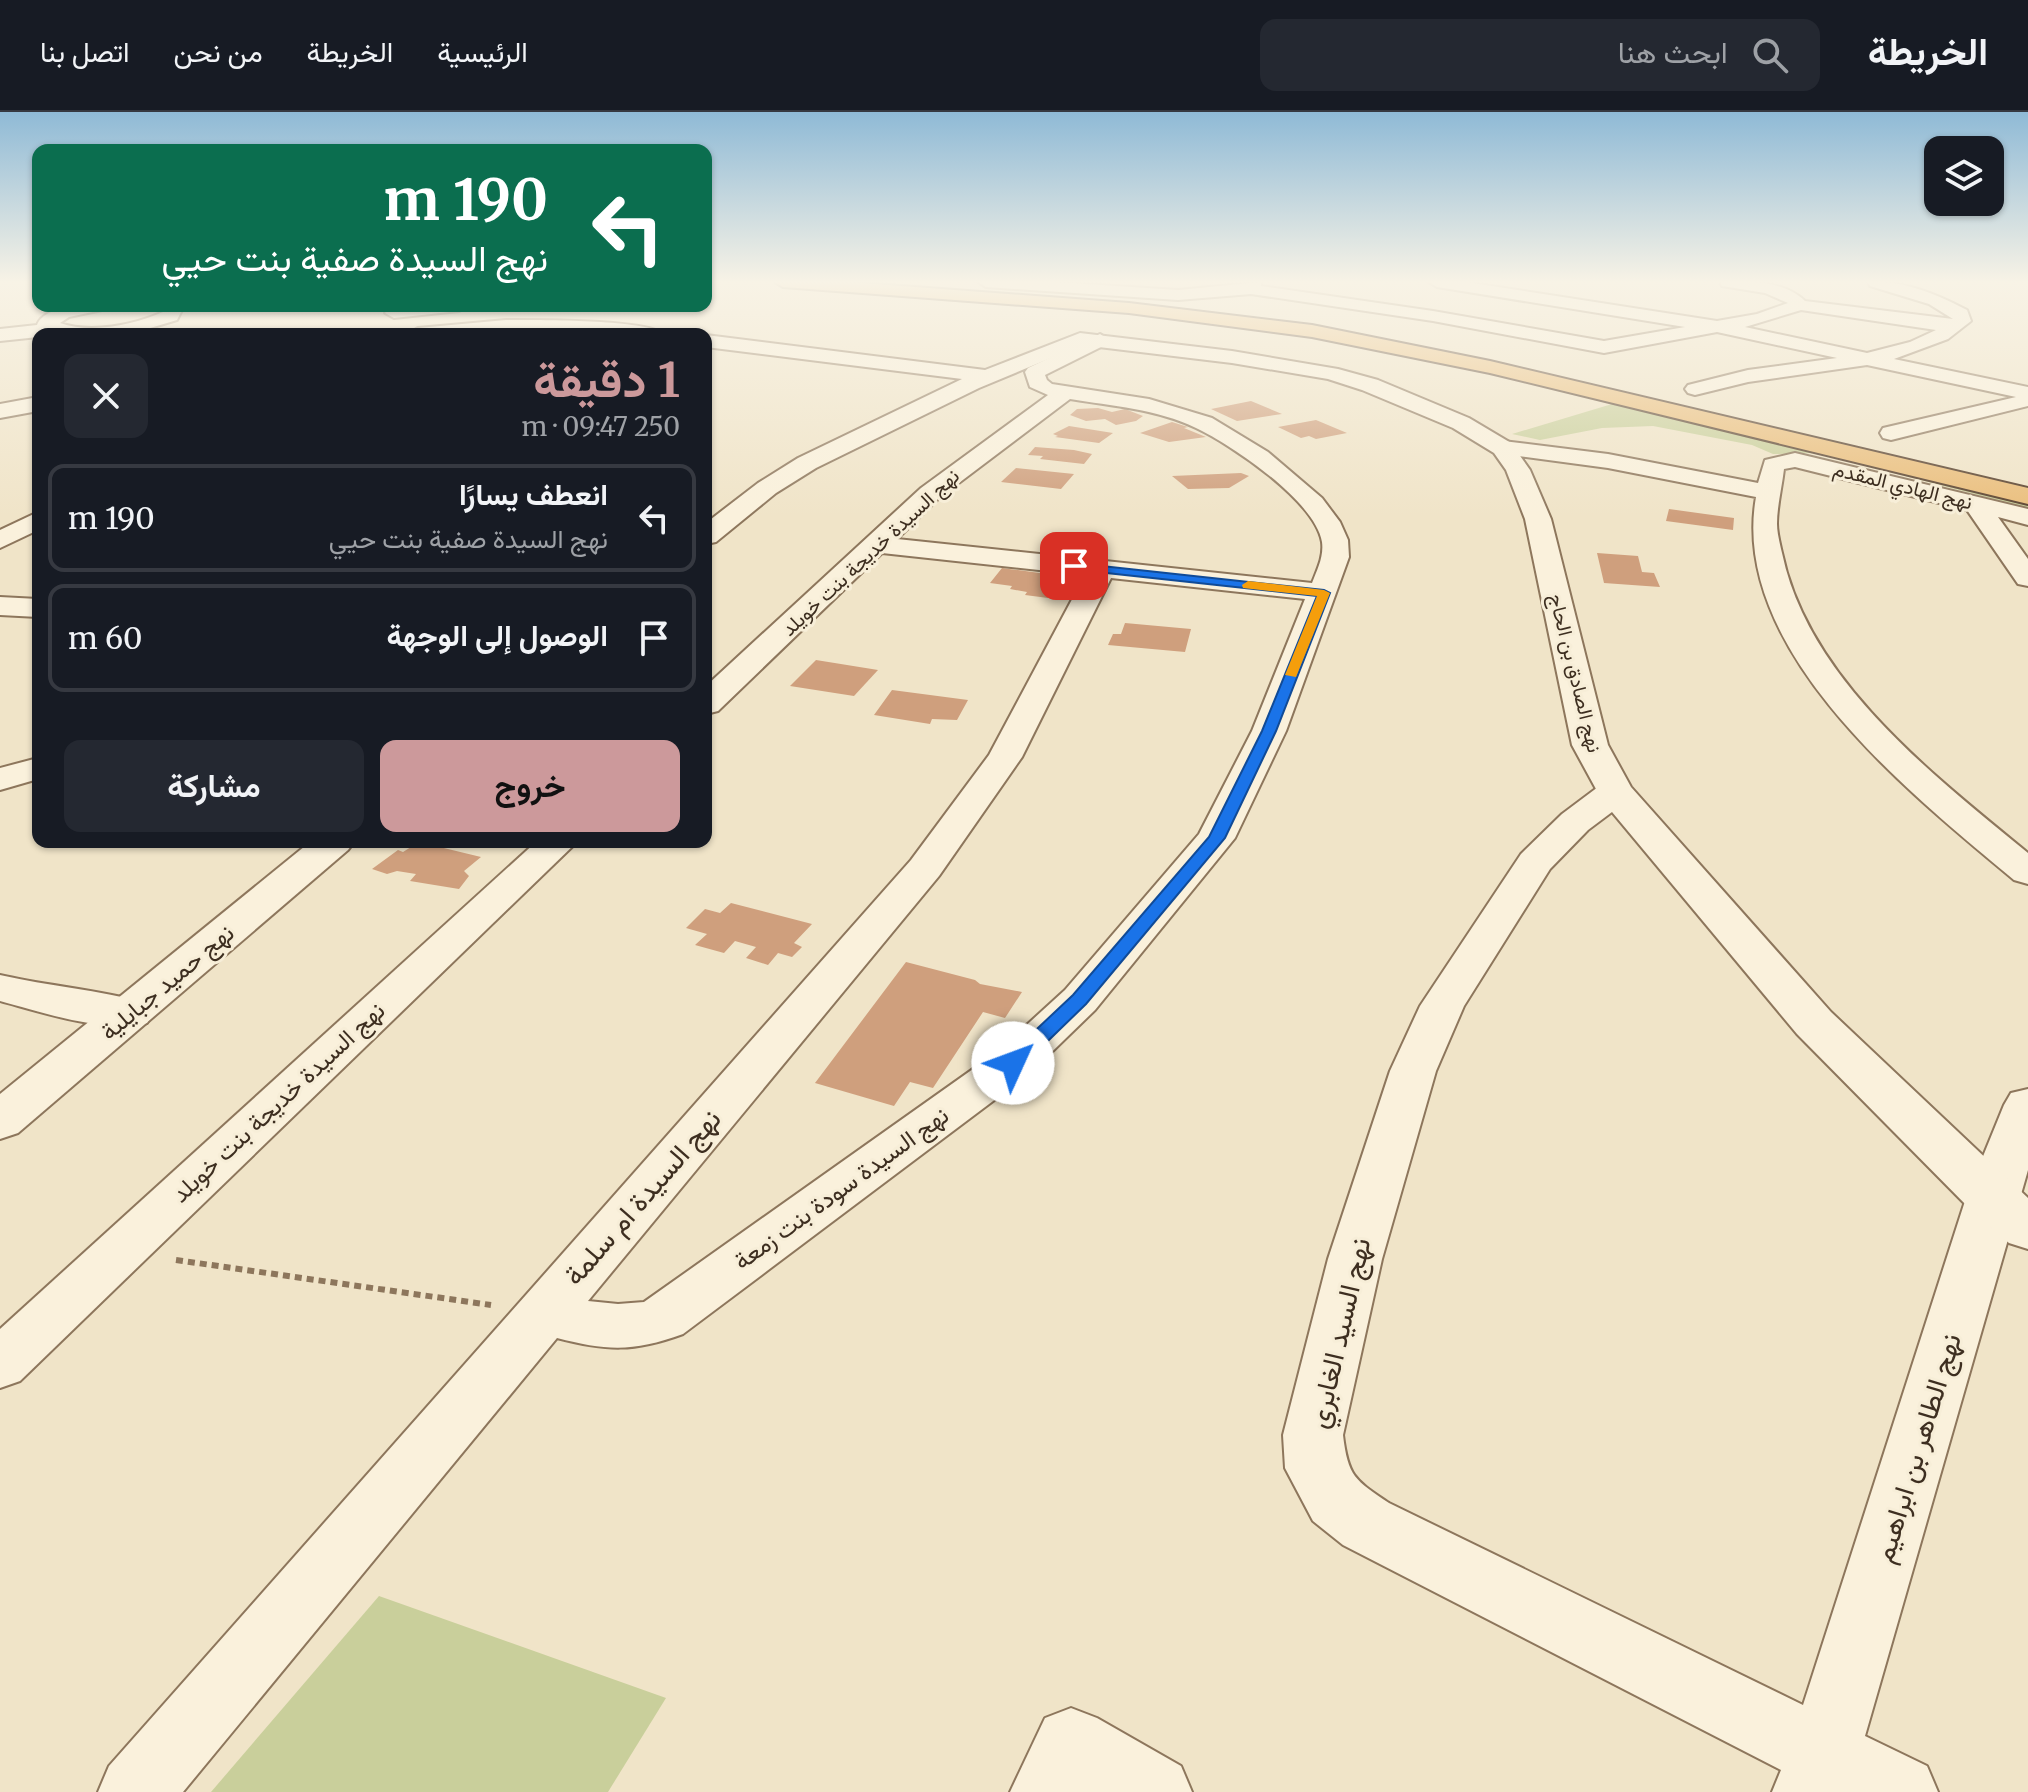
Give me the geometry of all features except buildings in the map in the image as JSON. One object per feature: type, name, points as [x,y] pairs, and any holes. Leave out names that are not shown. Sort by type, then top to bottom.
[{"type":"highway","points":[[1457,360],[2028,496]]},
{"type":"highway","points":[[1496,360],[2028,485]]},
{"type":"street","points":[[800,360],[978,380]]},
{"type":"street","points":[[841,360],[978,380]]},
{"type":"street","points":[[712,532],[792,472],[978,380],[1032,360]]},
{"type":"street","points":[[1054,360],[1035,372],[1037,383],[1046,389],[1066,392]]},
{"type":"street","name":"نهج الصادق بن الحاج","points":[[1242,360],[1331,373],[1370,385],[1461,423],[1503,448],[1518,470],[1538,519],[1590,745],[1615,792],[1814,1023],[2010,1213]]},
{"type":"street","points":[[1695,389],[1753,375],[1848,360]]},
{"type":"street","points":[[1885,360],[2028,393]]},
{"type":"street","points":[[1888,360],[2028,387]]},
{"type":"street","name":"نهج السيدة خديجة بنت خويلد","points":[[712,698],[874,544],[960,468],[1066,392]]},
{"type":"street","name":"نهج السيدة سودة بنت زمعة","points":[[543,1312],[620,1328],[636,1328],[663,1318],[1013,1063],[1080,1000],[1216,838],[1269,731],[1324,593],[1336,557],[1335,540],[1313,503],[1260,457],[1233,439],[1182,414],[1134,402],[1066,392]]},
{"type":"street","points":[[0,403],[32,398]]},
{"type":"street","points":[[1891,433],[2028,400]]},
{"type":"street","points":[[0,411],[32,405]]},
{"type":"street","name":"نهج الهادي المقدم","points":[[1503,448],[1770,477],[1808,461],[2028,517]]},
{"type":"street","points":[[1770,477],[1764,538],[1784,607],[1821,672],[1845,705],[1908,769],[2028,872]]},
{"type":"street","points":[[1975,503],[2028,578]]},
{"type":"street","points":[[0,540],[32,523]]},
{"type":"street","points":[[874,544],[1324,593]]},
{"type":"street","name":"نهج السيدة ام سلمة","points":[[135,1792],[942,846],[1005,757],[1102,569]]},
{"type":"street","points":[[0,586],[32,588]]},
{"type":"street","points":[[0,606],[32,608]]},
{"type":"street","points":[[0,779],[32,770]]},
{"type":"street","name":"نهج السيد الغابري","points":[[1615,792],[1575,822],[1535,862],[1442,1006],[1413,1071],[1355,1259],[1313,1435],[1316,1468],[1335,1501],[1366,1524],[1817,1772],[1901,1792]]},
{"type":"street","name":"نهج حميد جبايلية","points":[[0,1121],[327,848]]},
{"type":"street","name":"نهج السيدة خديجة بنت خويلد","points":[[12,1340],[120,1252],[552,848]]},
{"type":"street","points":[[0,988],[58,1002],[131,1013]]},
{"type":"street","name":"نهج الطاهر بن ابراهيم","points":[[1817,1772],[2010,1213],[2028,1105]]},
{"type":"street","points":[[1047,1792],[1071,1744],[1155,1792]]},
{"type":"path","points":[[120,1252],[543,1312]]},
{"type":"green space","points":[[1612,404],[2028,502],[2028,508],[1817,453],[1773,454],[1752,445],[1653,426],[1602,428],[1540,440],[1512,434]]},
{"type":"green space","points":[[379,1596],[666,1698],[608,1792],[211,1792]]},
{"type":"slow traffic","points":[[1248,585],[1324,593],[1291,675]]},
{"type":"route","points":[[1013,1063],[1080,1000],[1216,838],[1269,731],[1324,593],[1074,566]]}]
